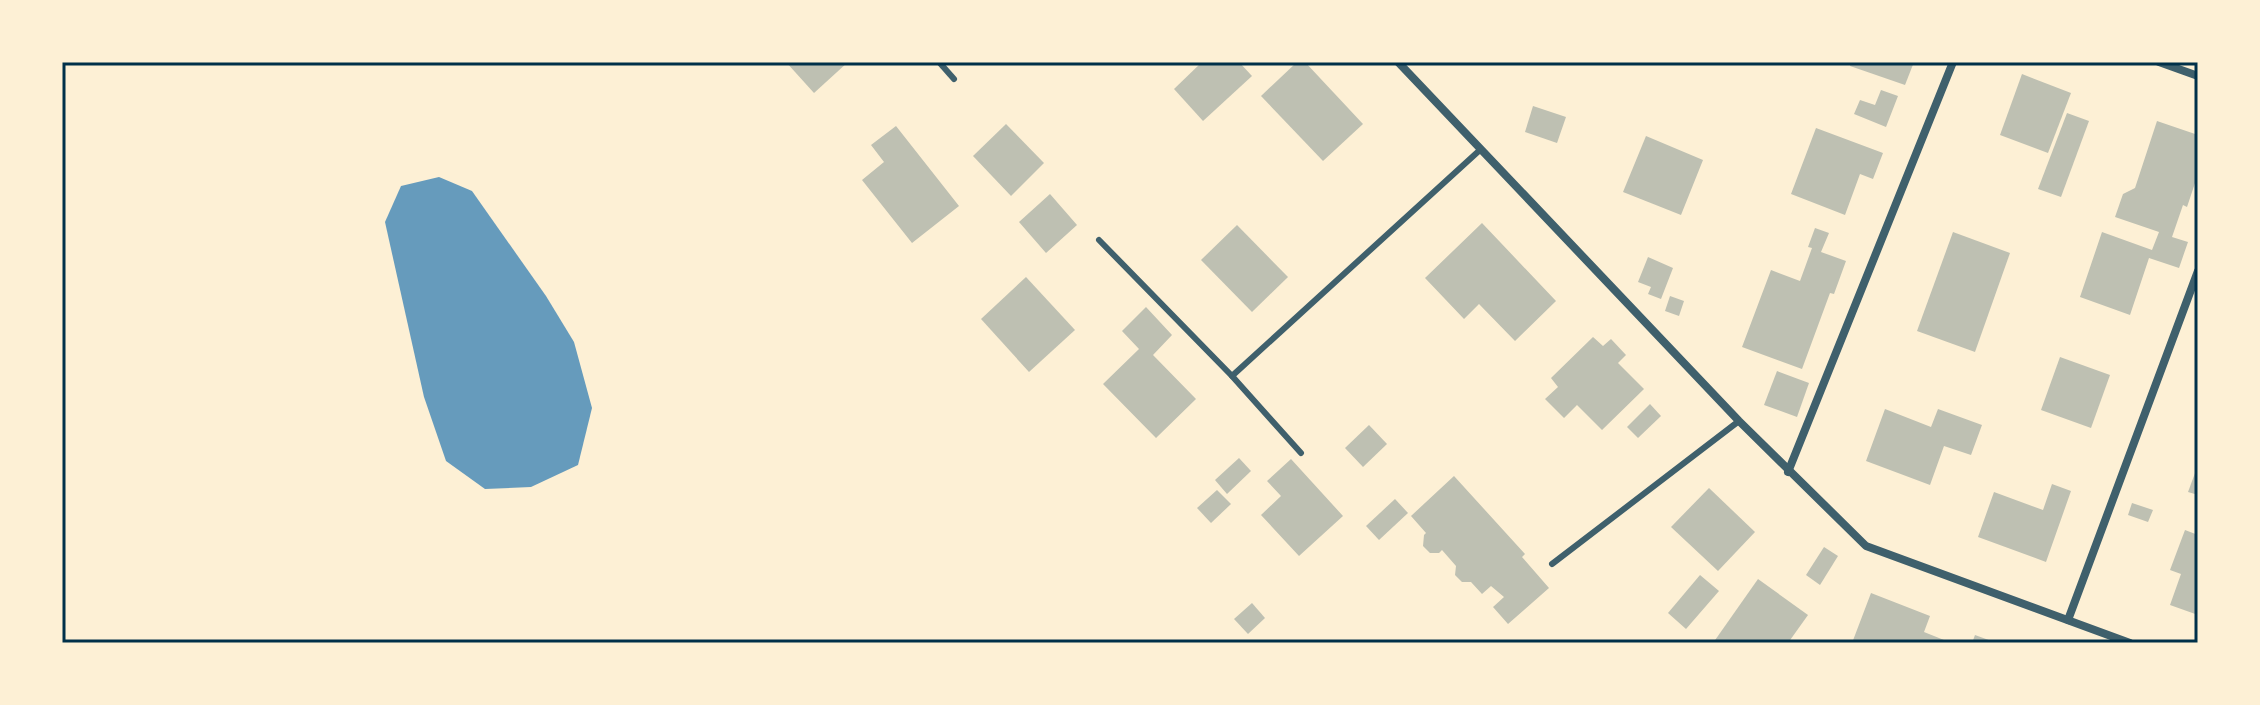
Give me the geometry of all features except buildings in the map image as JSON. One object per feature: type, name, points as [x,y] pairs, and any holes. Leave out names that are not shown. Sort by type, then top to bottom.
[{"type":"street","points":[[1398,62],[1788,472],[1866,546],[2130,643]]},
{"type":"street","points":[[1788,472],[1953,62]]},
{"type":"street","points":[[2159,62],[2198,76]]},
{"type":"street","points":[[2068,620],[2198,271]]},
{"type":"lane","points":[[939,62],[954,79]]},
{"type":"lane","points":[[1232,376],[1481,149]]},
{"type":"lane","points":[[1099,240],[1232,376],[1301,453]]},
{"type":"lane","points":[[1552,564],[1739,421]]},
{"type":"water","points":[[439,177],[472,191],[546,296],[574,342],[592,408],[578,465],[531,487],[485,489],[446,461],[424,397],[385,222],[401,186]]}]
